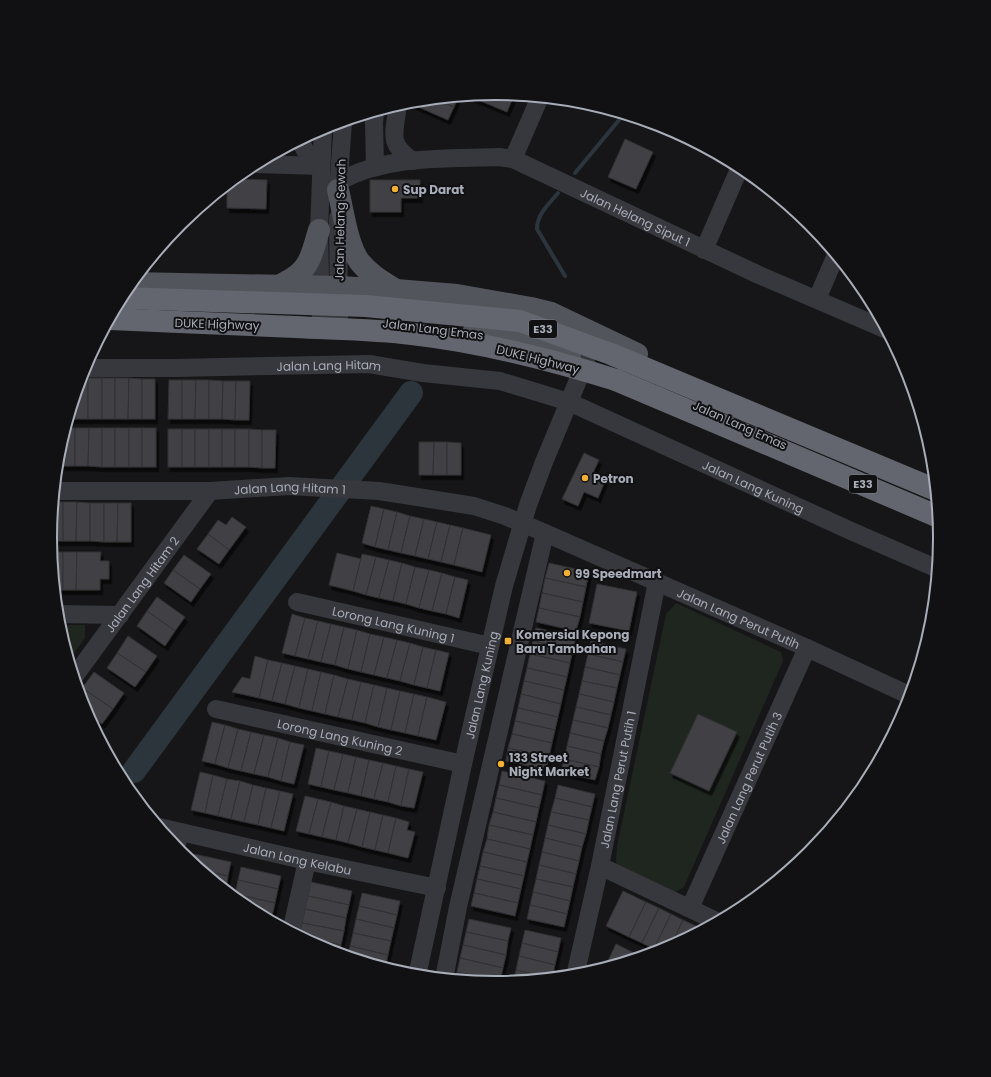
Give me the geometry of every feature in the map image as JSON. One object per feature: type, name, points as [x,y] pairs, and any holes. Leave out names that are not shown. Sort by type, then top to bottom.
[{"type":"highway","name":"DUKE Highway","points":[[129,298],[366,306],[520,321],[611,354],[931,488]]},
{"type":"highway","name":"DUKE Highway","points":[[116,319],[357,330],[412,334],[467,342],[514,352],[567,365],[616,380],[933,515]]},
{"type":"main road","points":[[339,185],[349,238],[358,260],[378,279],[396,290]]},
{"type":"main road","points":[[278,286],[296,276],[304,269],[310,259],[319,230]]},
{"type":"main road","name":"Jalan Lang Emas","points":[[140,283],[330,287],[396,290],[457,295],[531,308],[551,313],[633,353],[880,460],[930,480]]},
{"type":"main road","points":[[492,302],[575,334],[586,343],[586,361]]},
{"type":"main road","name":"Jalan Lang Emas","points":[[114,323],[248,322],[330,319],[410,325],[506,339],[537,346],[586,361],[709,411],[933,511]]},
{"type":"street","points":[[513,158],[538,102]]},
{"type":"street","points":[[374,137],[382,131],[397,111]]},
{"type":"street","points":[[398,111],[394,138],[396,146],[402,153],[413,161]]},
{"type":"street","points":[[375,117],[375,166]]},
{"type":"street","name":"Jalan Helang Sewah","points":[[330,319],[330,287],[343,128]]},
{"type":"street","name":"Jalan Helang Sewah","points":[[322,136],[318,166],[319,230],[330,287]]},
{"type":"street","points":[[303,144],[318,166]]},
{"type":"street","name":"Jalan Helang Siput 1","points":[[339,185],[354,173],[394,162],[499,156],[513,158],[704,250],[879,326]]},
{"type":"street","points":[[274,161],[318,166]]},
{"type":"street","points":[[704,250],[737,173]]},
{"type":"street","points":[[817,299],[834,260]]},
{"type":"street","name":"Jalan Lang Kuning","points":[[418,970],[463,764],[504,586],[522,522],[544,462],[586,361]]},
{"type":"street","name":"Jalan Lang Hitam","points":[[91,368],[175,368],[369,364],[423,373],[500,381],[569,402]]},
{"type":"street","name":"Jalan Lang Kuning","points":[[569,402],[850,531],[933,567]]},
{"type":"street","name":"Jalan Lang Hitam 1","points":[[60,491],[210,491],[306,486],[369,491],[457,502],[490,510],[522,522]]},
{"type":"street","name":"Jalan Lang Hitam 2","points":[[78,672],[210,491]]},
{"type":"street","name":"Jalan Lang Perut Putih","points":[[522,522],[808,648],[906,693]]},
{"type":"street","points":[[445,974],[458,907],[545,533]]},
{"type":"street","name":"Jalan Lang Perut Putih 1","points":[[576,970],[600,866],[657,582]]},
{"type":"street","name":"Lorong Lang Kuning 1","points":[[298,602],[490,646]]},
{"type":"street","points":[[64,614],[120,615]]},
{"type":"street","name":"Jalan Lang Perut Putih 3","points":[[690,908],[808,648]]},
{"type":"street","name":"Lorong Lang Kuning 2","points":[[216,708],[463,764]]},
{"type":"street","name":"Jalan Lang Kelabu","points":[[178,840],[307,861],[437,888]]},
{"type":"street","points":[[292,927],[307,861]]},
{"type":"street","points":[[600,866],[713,919]]},
{"type":"shaded area","points":[[676,603],[781,652],[783,661],[684,887],[674,893],[617,866],[616,861],[617,846],[666,614]]},
{"type":"shaded area","points":[[65,625],[85,625],[85,638],[73,655]]},
{"type":"building","points":[[480,101],[512,101],[507,112]]},
{"type":"building","points":[[456,102],[454,107],[445,103]]},
{"type":"building","points":[[445,103],[454,107],[448,120],[418,107]]},
{"type":"building","points":[[625,139],[653,152],[636,189],[608,177]]},
{"type":"building","points":[[245,179],[267,180],[266,209],[227,208],[227,193]]},
{"type":"building","name":"Sup Darat","points":[[370,180],[420,180],[420,198],[401,198],[401,212],[370,212]]},
{"type":"building","points":[[88,378],[88,419],[75,419],[80,398]]},
{"type":"building","points":[[88,378],[102,378],[102,419],[88,419]]},
{"type":"building","points":[[102,378],[115,378],[115,419],[102,419]]},
{"type":"building","points":[[115,378],[129,378],[128,419],[115,419]]},
{"type":"building","points":[[129,378],[142,379],[142,419],[128,419]]},
{"type":"building","points":[[142,379],[155,379],[155,419],[142,419]]},
{"type":"building","points":[[169,380],[182,380],[182,419],[168,419]]},
{"type":"building","points":[[182,380],[196,380],[195,419],[182,419]]},
{"type":"building","points":[[196,380],[209,380],[209,419],[195,419]]},
{"type":"building","points":[[209,380],[223,381],[222,419],[209,419]]},
{"type":"building","points":[[223,381],[236,381],[235,420],[222,419]]},
{"type":"building","points":[[236,381],[250,381],[249,420],[235,420]]},
{"type":"building","points":[[71,428],[75,428],[75,466],[63,466]]},
{"type":"building","points":[[75,428],[89,428],[88,466],[75,466]]},
{"type":"building","points":[[89,428],[102,428],[102,467],[88,466]]},
{"type":"building","points":[[102,428],[115,428],[115,467],[102,467]]},
{"type":"building","points":[[115,428],[129,428],[129,467],[115,467]]},
{"type":"building","points":[[129,428],[142,428],[142,467],[129,467]]},
{"type":"building","points":[[142,428],[156,428],[156,467],[142,467]]},
{"type":"building","points":[[168,429],[182,429],[182,467],[168,467]]},
{"type":"building","points":[[182,429],[195,429],[195,467],[182,467]]},
{"type":"building","points":[[195,429],[209,429],[209,467],[195,467]]},
{"type":"building","points":[[209,429],[222,429],[222,467],[209,467]]},
{"type":"building","points":[[222,429],[235,429],[235,467],[222,467]]},
{"type":"building","points":[[235,429],[249,429],[249,467],[235,467]]},
{"type":"building","points":[[249,429],[262,430],[262,468],[249,467]]},
{"type":"building","points":[[262,430],[276,430],[275,468],[262,468]]},
{"type":"building","points":[[419,442],[434,442],[433,475],[419,475]]},
{"type":"building","points":[[434,442],[447,442],[447,475],[433,475]]},
{"type":"building","points":[[447,442],[461,443],[461,475],[447,475]]},
{"type":"building","name":"Petron","points":[[584,453],[599,460],[592,475],[605,481],[598,498],[584,492],[578,506],[562,499]]},
{"type":"building","points":[[59,502],[63,502],[63,541],[57,541]]},
{"type":"building","points":[[63,502],[77,502],[76,541],[63,541]]},
{"type":"building","points":[[77,502],[90,503],[90,541],[76,541]]},
{"type":"building","points":[[90,503],[104,503],[104,542],[90,541]]},
{"type":"building","points":[[104,503],[118,503],[117,542],[104,542]]},
{"type":"building","points":[[118,503],[131,503],[131,542],[117,542]]},
{"type":"building","points":[[371,506],[384,509],[375,547],[362,543]]},
{"type":"building","points":[[384,509],[397,512],[388,550],[375,547]]},
{"type":"building","points":[[397,512],[410,516],[401,553],[388,550]]},
{"type":"building","points":[[410,516],[424,519],[415,556],[401,553]]},
{"type":"building","points":[[232,517],[246,527],[229,550],[208,534],[218,520],[226,525]]},
{"type":"building","points":[[424,519],[437,522],[428,559],[415,556]]},
{"type":"building","points":[[437,522],[450,525],[441,562],[428,559]]},
{"type":"building","points":[[450,525],[463,528],[454,565],[441,562]]},
{"type":"building","points":[[463,528],[491,535],[482,572],[454,565]]},
{"type":"building","points":[[208,534],[229,550],[219,564],[197,549]]},
{"type":"building","points":[[57,552],[63,552],[63,590],[60,590]]},
{"type":"building","points":[[63,552],[77,552],[76,590],[63,590]]},
{"type":"building","points":[[77,552],[101,552],[100,561],[109,561],[109,579],[100,579],[100,590],[76,590]]},
{"type":"building","points":[[337,553],[361,559],[353,591],[329,585]]},
{"type":"building","points":[[362,554],[376,557],[366,595],[353,591]]},
{"type":"building","points":[[184,555],[211,574],[200,589],[173,570]]},
{"type":"building","points":[[376,557],[389,560],[379,598],[366,595]]},
{"type":"building","points":[[389,560],[402,563],[393,601],[379,598]]},
{"type":"building","points":[[402,563],[415,567],[406,604],[393,601]]},
{"type":"building","points":[[549,563],[589,572],[586,587],[545,578]]},
{"type":"building","points":[[415,567],[429,570],[419,608],[406,604]]},
{"type":"building","points":[[173,570],[200,589],[191,602],[164,583]]},
{"type":"building","points":[[429,570],[442,573],[432,611],[419,608]]},
{"type":"building","points":[[442,573],[455,577],[446,614],[432,611]]},
{"type":"building","points":[[455,577],[468,580],[459,618],[446,614]]},
{"type":"building","points":[[545,578],[586,587],[583,602],[542,593]]},
{"type":"building","points":[[597,584],[637,592],[629,631],[589,623]]},
{"type":"building","points":[[542,593],[583,602],[580,617],[539,608]]},
{"type":"building","points":[[157,597],[185,617],[175,631],[147,611]]},
{"type":"building","points":[[539,608],[580,617],[576,631],[536,622]]},
{"type":"building","points":[[147,611],[175,631],[165,646],[137,626]]},
{"type":"building","points":[[292,614],[305,618],[295,656],[282,653]]},
{"type":"building","points":[[305,618],[318,621],[308,659],[295,656]]},
{"type":"building","points":[[318,621],[331,624],[321,662],[308,659]]},
{"type":"building","points":[[331,624],[344,627],[335,665],[321,662]]},
{"type":"building","points":[[344,627],[357,630],[348,669],[335,665]]},
{"type":"building","points":[[536,628],[576,637],[573,650],[533,641]]},
{"type":"building","points":[[357,630],[370,634],[361,672],[348,669]]},
{"type":"building","points":[[370,634],[384,637],[374,675],[361,672]]},
{"type":"building","points":[[128,636],[157,656],[146,672],[117,653]]},
{"type":"building","points":[[384,637],[397,640],[387,678],[374,675]]},
{"type":"building","points":[[397,640],[410,643],[400,681],[387,678]]},
{"type":"building","points":[[533,641],[573,650],[570,663],[530,654]]},
{"type":"building","points":[[591,641],[626,649],[623,662],[588,654]]},
{"type":"building","points":[[410,643],[423,647],[414,685],[400,681]]},
{"type":"building","points":[[423,647],[436,650],[427,688],[414,685]]},
{"type":"building","points":[[436,650],[449,653],[440,691],[427,688]]},
{"type":"building","points":[[117,653],[146,672],[135,687],[107,668]]},
{"type":"building","points":[[530,654],[570,663],[567,677],[527,668]]},
{"type":"building","points":[[588,654],[623,662],[620,675],[585,667]]},
{"type":"building","points":[[255,656],[268,660],[259,698],[232,692],[242,677],[250,679]]},
{"type":"building","points":[[268,660],[282,663],[272,701],[259,698]]},
{"type":"building","points":[[282,663],[295,666],[285,704],[272,701]]},
{"type":"building","points":[[295,666],[308,669],[299,708],[285,704]]},
{"type":"building","points":[[585,667],[620,675],[617,688],[582,681]]},
{"type":"building","points":[[527,668],[567,677],[564,690],[524,681]]},
{"type":"building","points":[[308,669],[321,672],[312,711],[299,708]]},
{"type":"building","points":[[94,672],[124,693],[113,709],[84,689],[83,687]]},
{"type":"building","points":[[321,672],[334,675],[325,714],[312,711]]},
{"type":"building","points":[[334,675],[348,679],[338,717],[325,714]]},
{"type":"building","points":[[348,679],[361,682],[352,720],[338,717]]},
{"type":"building","points":[[524,681],[564,690],[561,704],[521,694]]},
{"type":"building","points":[[582,681],[617,688],[614,702],[579,694]]},
{"type":"building","points":[[361,682],[374,685],[365,723],[352,720]]},
{"type":"building","points":[[374,685],[387,688],[378,727],[365,723]]},
{"type":"building","points":[[387,688],[400,691],[391,730],[378,727]]},
{"type":"building","points":[[84,689],[113,709],[102,724],[97,720]]},
{"type":"building","points":[[400,691],[414,694],[405,733],[391,730]]},
{"type":"building","points":[[414,694],[427,697],[418,736],[405,733]]},
{"type":"building","points":[[521,694],[561,704],[558,717],[518,708]]},
{"type":"building","points":[[579,694],[614,702],[611,715],[576,707]]},
{"type":"building","points":[[427,697],[446,702],[436,740],[418,736]]},
{"type":"building","points":[[576,707],[611,715],[608,728],[573,720]]},
{"type":"building","points":[[518,708],[558,717],[555,730],[515,721]]},
{"type":"building","points":[[698,714],[737,732],[709,791],[670,773]]},
{"type":"building","points":[[573,720],[608,728],[604,741],[570,733]]},
{"type":"building","points":[[515,721],[555,730],[552,743],[512,734]]},
{"type":"building","points":[[212,722],[225,725],[215,764],[202,761]]},
{"type":"building","points":[[225,725],[238,729],[228,768],[215,764]]},
{"type":"building","points":[[238,729],[251,732],[241,771],[228,768]]},
{"type":"building","points":[[251,732],[264,735],[254,774],[241,771]]},
{"type":"building","points":[[570,733],[604,741],[601,754],[567,746]]},
{"type":"building","points":[[512,734],[552,743],[549,757],[508,748]]},
{"type":"building","points":[[264,735],[278,738],[268,777],[254,774]]},
{"type":"building","points":[[278,738],[290,742],[281,781],[268,777]]},
{"type":"building","points":[[290,742],[304,745],[294,784],[281,781]]},
{"type":"building","points":[[567,746],[601,754],[599,767],[564,759]]},
{"type":"building","points":[[316,748],[329,751],[321,787],[308,784]]},
{"type":"building","points":[[508,748],[549,757],[546,770],[506,761]]},
{"type":"building","points":[[329,751],[343,754],[334,790],[321,787]]},
{"type":"building","points":[[343,754],[356,757],[348,793],[334,790]]},
{"type":"building","points":[[356,757],[369,760],[361,796],[348,793]]},
{"type":"building","points":[[564,759],[599,767],[595,780],[561,772]]},
{"type":"building","points":[[369,760],[383,763],[374,799],[361,796]]},
{"type":"building","points":[[383,763],[396,766],[388,802],[374,799]]},
{"type":"building","points":[[396,766],[409,769],[401,806],[388,802]]},
{"type":"building","points":[[409,769],[423,772],[414,808],[401,806]]},
{"type":"building","points":[[502,771],[545,781],[542,795],[499,785]]},
{"type":"building","points":[[200,772],[213,775],[205,813],[191,810]]},
{"type":"building","points":[[213,775],[227,779],[218,816],[205,813]]},
{"type":"building","points":[[227,779],[240,781],[231,819],[218,816]]},
{"type":"building","points":[[240,781],[253,785],[244,822],[231,819]]},
{"type":"building","points":[[253,785],[266,788],[258,825],[244,822]]},
{"type":"building","points":[[499,785],[542,795],[539,808],[496,798]]},
{"type":"building","points":[[558,785],[595,794],[592,807],[555,798]]},
{"type":"building","points":[[266,788],[280,791],[271,828],[258,825]]},
{"type":"building","points":[[280,791],[293,794],[284,831],[271,828]]},
{"type":"building","points":[[305,796],[318,799],[309,834],[296,831]]},
{"type":"building","points":[[496,798],[539,808],[536,822],[493,812]]},
{"type":"building","points":[[555,798],[592,807],[589,820],[551,812]]},
{"type":"building","points":[[318,799],[331,802],[322,837],[309,834]]},
{"type":"building","points":[[331,802],[344,806],[336,840],[322,837]]},
{"type":"building","points":[[344,806],[357,809],[348,843],[336,840]]},
{"type":"building","points":[[357,809],[370,812],[362,847],[348,843]]},
{"type":"building","points":[[370,812],[383,815],[375,850],[362,847]]},
{"type":"building","points":[[493,812],[536,822],[533,835],[489,825]]},
{"type":"building","points":[[551,812],[589,820],[586,834],[548,825]]},
{"type":"building","points":[[383,815],[396,818],[388,853],[375,850]]},
{"type":"building","points":[[396,818],[409,822],[407,830],[415,832],[408,858],[388,853]]},
{"type":"building","points":[[489,825],[533,835],[530,849],[487,839]]},
{"type":"building","points":[[548,825],[586,834],[582,847],[545,838]]},
{"type":"building","points":[[545,838],[582,847],[579,861],[542,852]]},
{"type":"building","points":[[487,839],[530,849],[527,862],[483,852]]},
{"type":"building","points":[[483,852],[527,862],[524,876],[480,866]]},
{"type":"building","points":[[542,852],[579,861],[576,874],[539,865]]},
{"type":"building","points":[[194,854],[231,862],[228,876],[212,873],[193,857]]},
{"type":"building","points":[[539,865],[576,874],[573,887],[536,879]]},
{"type":"building","points":[[480,866],[524,876],[521,889],[477,879]]},
{"type":"building","points":[[241,867],[281,876],[278,889],[238,880]]},
{"type":"building","points":[[212,873],[228,876],[227,884]]},
{"type":"building","points":[[477,879],[521,889],[518,903],[474,893]]},
{"type":"building","points":[[536,879],[573,887],[570,901],[533,892]]},
{"type":"building","points":[[238,880],[278,889],[275,903],[242,896],[236,891]]},
{"type":"building","points":[[311,882],[352,891],[349,905],[308,896]]},
{"type":"building","points":[[623,891],[646,902],[629,937],[606,926]]},
{"type":"building","points":[[533,892],[570,901],[567,914],[530,905]]},
{"type":"building","points":[[362,893],[400,901],[397,915],[359,906]]},
{"type":"building","points":[[474,893],[518,903],[515,916],[471,906]]},
{"type":"building","points":[[242,896],[275,903],[272,916]]},
{"type":"building","points":[[308,896],[349,905],[346,918],[305,909]]},
{"type":"building","points":[[646,902],[659,908],[642,943],[629,937]]},
{"type":"building","points":[[530,905],[567,914],[564,927],[527,919]]},
{"type":"building","points":[[359,906],[397,915],[394,928],[356,919]]},
{"type":"building","points":[[659,908],[671,914],[655,947],[652,948],[642,943]]},
{"type":"building","points":[[305,909],[346,918],[344,931],[302,923]]},
{"type":"building","points":[[671,914],[683,920],[674,939],[655,947]]},
{"type":"building","points":[[356,919],[394,928],[391,941],[353,933]]},
{"type":"building","points":[[469,919],[511,928],[508,941],[466,932]]},
{"type":"building","points":[[683,920],[696,926],[695,929],[674,939]]},
{"type":"building","points":[[302,923],[344,931],[341,945],[320,940],[301,931]]},
{"type":"building","points":[[525,930],[561,938],[558,952],[522,943]]},
{"type":"building","points":[[466,932],[508,941],[506,955],[463,945]]},
{"type":"building","points":[[353,933],[391,941],[388,955],[350,946]]},
{"type":"building","points":[[320,940],[341,945],[340,949]]},
{"type":"building","points":[[522,943],[558,952],[555,965],[519,956]]},
{"type":"building","points":[[616,944],[636,954],[609,962],[607,962]]},
{"type":"building","points":[[463,945],[506,955],[503,968],[460,958]]},
{"type":"building","points":[[350,946],[388,955],[386,963],[348,952]]},
{"type":"building","points":[[519,956],[555,965],[553,973],[537,975],[516,970]]},
{"type":"building","points":[[460,958],[503,968],[501,977],[478,976],[457,972]]},
{"type":"building","points":[[516,970],[537,975],[524,976],[514,976]]},
{"type":"building","points":[[457,972],[478,976],[467,976],[456,975]]},
{"type":"waterway","points":[[575,173],[620,118]]},
{"type":"waterway","points":[[558,193],[541,214],[537,229],[565,276]]},
{"type":"waterway","points":[[134,771],[411,393]]},
{"type":"place","name":"Sup Darat","points":[[395,189]]},
{"type":"place","name":"Petron","points":[[585,478]]},
{"type":"place","name":"99 Speedmart","points":[[567,573]]},
{"type":"place","name":"Komersial Kepong Baru Tambahan","points":[[508,641]]},
{"type":"place","name":"133 Street Night Market","points":[[501,764]]}]
